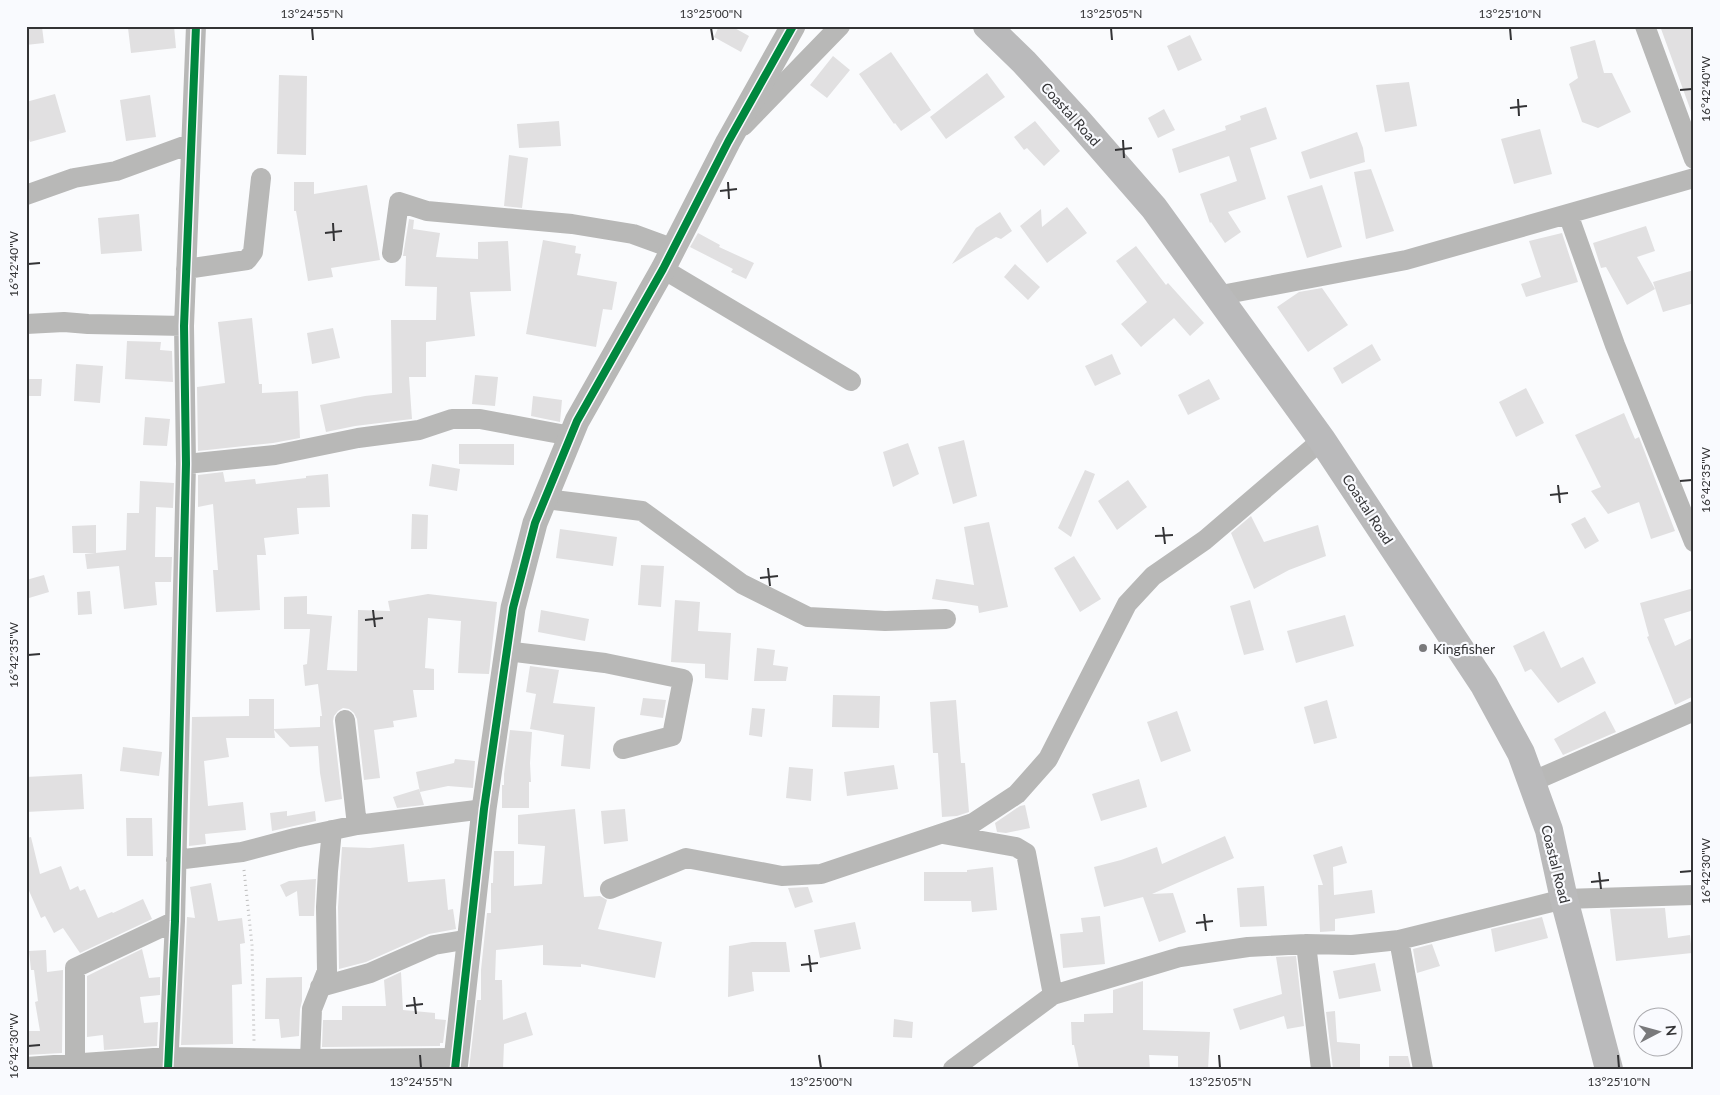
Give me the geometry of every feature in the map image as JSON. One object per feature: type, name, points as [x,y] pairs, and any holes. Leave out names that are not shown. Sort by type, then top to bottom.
[{"type":"main road","name":"Coastal Road","points":[[987,26],[1024,62],[1154,208],[1322,440],[1484,685],[1521,753],[1549,830],[1564,899],[1609,1069]]},
{"type":"street","points":[[168,1063],[175,921],[186,464],[184,326],[196,26]]},
{"type":"street","points":[[26,1067],[75,1063],[253,1062],[310,1059],[456,1063],[484,809],[512,608],[536,523],[577,421],[668,259],[728,142],[793,26]]},
{"type":"street","points":[[728,142],[840,26]]},
{"type":"street","points":[[1645,26],[1694,159]]},
{"type":"street","points":[[26,195],[74,178],[116,171],[190,144]]},
{"type":"street","points":[[186,269],[247,260],[253,252],[261,178]]},
{"type":"street","points":[[1216,296],[1406,260],[1694,178]]},
{"type":"street","points":[[392,253],[399,202],[427,211],[572,224],[633,234],[851,380]]},
{"type":"street","points":[[1568,214],[1615,345],[1694,542]]},
{"type":"street","points":[[26,324],[64,322],[184,326]]},
{"type":"street","points":[[186,464],[275,455],[358,438],[419,430],[452,419],[480,419],[571,436]]},
{"type":"street","points":[[610,889],[686,858],[782,876],[821,874],[973,823],[1017,794],[1048,759],[1128,604],[1153,576],[1205,540],[1322,440]]},
{"type":"street","points":[[546,499],[642,511],[742,584],[808,617],[885,621],[946,619]]},
{"type":"street","points":[[506,651],[605,663],[683,679],[672,736],[623,749]]},
{"type":"street","points":[[1531,782],[1694,711]]},
{"type":"street","points":[[345,720],[357,825]]},
{"type":"street","points":[[176,860],[242,852],[357,825],[484,809]]},
{"type":"street","points":[[310,1059],[312,1010],[327,971],[327,880],[332,830]]},
{"type":"street","points":[[942,834],[1016,847],[1026,853],[1053,995]]},
{"type":"street","points":[[953,1069],[1053,995],[1180,956],[1248,947],[1306,944],[1352,945],[1399,940],[1564,899],[1694,895]]},
{"type":"street","points":[[75,1063],[75,968],[175,921]]},
{"type":"street","points":[[320,987],[370,973],[434,945],[470,939]]},
{"type":"street","points":[[1399,940],[1423,1069]]},
{"type":"street","points":[[1306,944],[1320,1069]]},
{"type":"path","points":[[242,852],[252,944],[253,1062]]},
{"type":"building","points":[[174,26],[176,48],[131,53],[128,28]]},
{"type":"building","points":[[719,26],[731,26],[749,36],[741,52],[714,37]]},
{"type":"building","points":[[1660,26],[1694,26],[1694,114],[1692,114]]},
{"type":"building","points":[[42,27],[44,43],[26,45],[26,29]]},
{"type":"building","points":[[1190,35],[1202,60],[1178,71],[1167,46]]},
{"type":"building","points":[[1595,40],[1604,73],[1612,73],[1631,112],[1598,128],[1582,122],[1569,84],[1578,78],[1570,47]]},
{"type":"building","points":[[891,52],[931,110],[901,131],[859,74]]},
{"type":"building","points":[[833,56],[850,70],[827,98],[810,85]]},
{"type":"building","points":[[987,73],[1005,97],[946,139],[930,117]]},
{"type":"building","points":[[279,75],[307,76],[306,155],[277,154]]},
{"type":"building","points":[[1409,82],[1417,126],[1385,132],[1376,85]]},
{"type":"building","points":[[55,94],[66,132],[30,142],[26,129],[26,102]]},
{"type":"building","points":[[150,95],[156,137],[126,141],[120,100]]},
{"type":"building","points":[[1266,107],[1277,139],[1250,148],[1266,199],[1228,212],[1241,232],[1225,243],[1210,223],[1200,194],[1237,181],[1229,156],[1179,173],[1172,149],[1226,130],[1225,126],[1241,120],[1240,116]]},
{"type":"building","points":[[1164,109],[1175,130],[1158,138],[1148,118]]},
{"type":"building","points":[[559,121],[561,146],[519,148],[517,124]]},
{"type":"building","points":[[1035,121],[1060,151],[1044,166],[1027,148],[1024,150],[1014,137]]},
{"type":"building","points":[[1540,129],[1552,174],[1514,184],[1501,139]]},
{"type":"building","points":[[1357,132],[1363,148],[1365,162],[1310,179],[1301,152]]},
{"type":"building","points":[[509,155],[528,158],[522,208],[504,206]]},
{"type":"building","points":[[1371,169],[1394,231],[1366,239],[1354,172]]},
{"type":"building","points":[[294,182],[314,182],[314,194],[367,185],[380,260],[331,268],[333,277],[308,281],[296,211],[294,211]]},
{"type":"building","points":[[1322,185],[1342,247],[1307,258],[1287,196]]},
{"type":"building","points":[[1067,207],[1087,233],[1047,263],[1020,226],[1041,209],[1042,227]]},
{"type":"building","points":[[1000,212],[1012,231],[1001,239],[996,237],[952,264],[976,228]]},
{"type":"building","points":[[139,214],[142,251],[101,254],[98,218]]},
{"type":"building","points":[[409,219],[414,220],[413,229],[440,233],[436,257],[478,259],[478,242],[508,241],[511,291],[470,292],[475,336],[426,342],[426,377],[409,377],[412,419],[355,426],[326,432],[320,405],[392,393],[391,320],[436,320],[437,287],[405,286],[406,256],[403,256]]},
{"type":"building","points":[[1646,226],[1655,251],[1637,257],[1655,289],[1627,305],[1606,267],[1601,268],[1593,243]]},
{"type":"building","points":[[698,233],[720,245],[719,247],[754,263],[746,279],[731,272],[733,269],[690,247]]},
{"type":"building","points":[[1562,233],[1578,282],[1526,297],[1521,284],[1541,277],[1529,241]]},
{"type":"building","points":[[543,240],[576,246],[575,253],[581,254],[577,275],[617,282],[612,310],[603,309],[596,347],[526,334]]},
{"type":"building","points":[[1136,246],[1166,285],[1168,283],[1204,323],[1190,336],[1174,318],[1141,347],[1121,324],[1147,302],[1116,261]]},
{"type":"building","points":[[1015,264],[1040,287],[1028,300],[1004,277]]},
{"type":"building","points":[[1694,270],[1694,303],[1663,312],[1653,282]]},
{"type":"building","points":[[1322,288],[1348,325],[1308,352],[1277,307],[1299,292]]},
{"type":"building","points":[[252,318],[259,384],[262,384],[262,393],[298,391],[300,438],[273,443],[198,451],[197,387],[225,383],[218,322]]},
{"type":"building","points":[[333,328],[340,358],[312,364],[307,333]]},
{"type":"building","points":[[127,341],[161,342],[160,350],[172,351],[173,382],[125,379]]},
{"type":"building","points":[[1372,344],[1381,360],[1342,384],[1333,368]]},
{"type":"building","points":[[1112,354],[1121,374],[1095,386],[1085,366]]},
{"type":"building","points":[[76,364],[103,366],[100,403],[74,401]]},
{"type":"building","points":[[475,375],[498,377],[495,406],[472,404]]},
{"type":"building","points":[[26,379],[42,379],[41,396],[26,396]]},
{"type":"building","points":[[1209,379],[1220,399],[1188,415],[1178,395]]},
{"type":"building","points":[[1526,388],[1544,423],[1516,437],[1499,402]]},
{"type":"building","points":[[533,396],[562,400],[560,422],[531,416]]},
{"type":"building","points":[[1624,413],[1635,439],[1639,437],[1675,531],[1651,539],[1639,502],[1608,514],[1591,491],[1601,487],[1575,435]]},
{"type":"building","points":[[145,417],[170,419],[167,446],[143,445]]},
{"type":"building","points":[[964,440],[977,496],[953,504],[938,447]]},
{"type":"building","points":[[908,443],[919,474],[893,487],[883,452]]},
{"type":"building","points":[[459,444],[514,444],[514,465],[459,464]]},
{"type":"building","points":[[432,464],[460,469],[457,491],[429,486]]},
{"type":"building","points":[[1085,470],[1095,474],[1071,537],[1058,528]]},
{"type":"building","points":[[223,472],[225,482],[255,479],[256,484],[328,474],[330,507],[297,508],[299,534],[264,538],[266,555],[257,555],[260,610],[216,612],[213,570],[218,570],[213,504],[198,507],[198,475]]},
{"type":"building","points":[[1128,480],[1147,507],[1117,530],[1098,501]]},
{"type":"building","points":[[140,481],[174,483],[173,508],[156,507],[155,557],[172,557],[171,582],[155,582],[157,605],[124,609],[119,566],[87,569],[85,554],[126,550],[127,513],[139,513]]},
{"type":"building","points":[[412,514],[428,515],[427,549],[411,549]]},
{"type":"building","points":[[1251,516],[1264,542],[1318,525],[1326,556],[1289,570],[1254,589],[1231,533]]},
{"type":"building","points":[[1585,517],[1599,541],[1585,549],[1571,524]]},
{"type":"building","points":[[989,522],[1008,607],[979,613],[978,606],[932,599],[936,579],[974,585],[964,527]]},
{"type":"building","points":[[96,525],[96,553],[73,553],[72,526]]},
{"type":"building","points":[[560,529],[617,537],[613,566],[556,558]]},
{"type":"building","points":[[1074,556],[1101,599],[1080,612],[1054,568]]},
{"type":"building","points":[[641,565],[664,566],[661,607],[638,605]]},
{"type":"building","points":[[44,575],[49,592],[29,598],[26,580]]},
{"type":"building","points":[[1694,588],[1694,610],[1664,619],[1675,646],[1694,637],[1694,696],[1675,705],[1647,637],[1649,636],[1640,603]]},
{"type":"building","points":[[90,591],[92,614],[78,615],[77,592]]},
{"type":"building","points":[[428,594],[497,602],[489,674],[458,673],[461,621],[428,618],[425,668],[434,669],[434,690],[413,690],[417,717],[393,721],[394,727],[374,730],[380,778],[364,780],[357,719],[349,709],[343,708],[338,711],[333,721],[342,799],[325,802],[318,746],[290,747],[274,730],[275,738],[226,738],[229,757],[204,761],[208,806],[243,802],[246,830],[205,834],[206,844],[189,846],[192,717],[249,716],[249,699],[274,699],[274,729],[320,727],[320,716],[322,716],[318,684],[305,686],[303,665],[307,664],[310,629],[284,629],[284,597],[307,596],[307,614],[332,616],[327,670],[357,671],[358,610],[390,611],[388,601]]},
{"type":"building","points":[[675,600],[700,602],[698,631],[731,633],[728,680],[705,678],[705,664],[671,662]]},
{"type":"building","points":[[1250,600],[1264,650],[1244,655],[1230,606]]},
{"type":"building","points":[[541,610],[589,619],[585,641],[538,632]]},
{"type":"building","points":[[1345,615],[1354,646],[1296,663],[1287,631]]},
{"type":"building","points":[[1544,631],[1561,668],[1583,657],[1596,683],[1558,703],[1531,669],[1525,672],[1513,646]]},
{"type":"building","points":[[757,648],[775,650],[773,665],[788,667],[786,681],[754,681]]},
{"type":"building","points":[[530,666],[559,670],[553,703],[595,707],[590,769],[561,766],[564,735],[530,729],[536,694],[526,692]]},
{"type":"building","points":[[833,695],[880,696],[879,728],[832,727]]},
{"type":"building","points":[[643,698],[666,700],[663,718],[640,715]]},
{"type":"building","points":[[956,700],[961,763],[965,763],[969,812],[957,816],[942,817],[938,753],[933,753],[930,702]]},
{"type":"building","points":[[1327,700],[1337,738],[1314,744],[1304,707]]},
{"type":"building","points":[[752,708],[765,709],[762,737],[749,735]]},
{"type":"building","points":[[1177,711],[1191,751],[1161,762],[1147,722]]},
{"type":"building","points":[[1605,711],[1616,732],[1563,755],[1554,739]]},
{"type":"building","points":[[510,730],[532,732],[529,808],[502,808],[502,785],[504,785]]},
{"type":"building","points":[[123,747],[162,752],[159,776],[120,771]]},
{"type":"building","points":[[455,759],[475,761],[473,788],[448,786],[420,792],[416,772],[454,763]]},
{"type":"building","points":[[894,765],[898,789],[847,796],[844,772]]},
{"type":"building","points":[[789,767],[813,769],[811,801],[786,798]]},
{"type":"building","points":[[82,774],[84,809],[26,812],[26,777]]},
{"type":"building","points":[[1139,779],[1147,807],[1101,821],[1092,794]]},
{"type":"building","points":[[419,789],[424,805],[397,808],[393,797]]},
{"type":"building","points":[[1025,805],[1030,828],[1006,833],[997,832],[995,823],[1020,806]]},
{"type":"building","points":[[575,809],[584,897],[600,896],[607,900],[598,929],[662,942],[655,978],[581,964],[581,967],[543,965],[543,945],[496,950],[495,980],[502,980],[503,1020],[526,1012],[533,1035],[504,1044],[503,1069],[469,1069],[477,1000],[481,1000],[481,970],[487,913],[491,913],[494,851],[514,851],[514,886],[542,884],[545,846],[518,844],[518,815]]},
{"type":"building","points":[[625,809],[628,841],[604,844],[601,811]]},
{"type":"building","points":[[287,811],[287,816],[315,811],[316,821],[272,831],[270,813]]},
{"type":"building","points":[[126,818],[152,818],[153,856],[127,856]]},
{"type":"building","points":[[1225,836],[1234,858],[1152,894],[1173,893],[1186,932],[1159,942],[1143,897],[1104,907],[1094,867],[1157,847],[1162,864]]},
{"type":"building","points":[[31,837],[40,874],[61,866],[70,890],[78,886],[80,891],[85,889],[98,918],[143,899],[152,919],[80,953],[63,928],[54,933],[45,916],[41,918],[26,884],[26,838]]},
{"type":"building","points":[[404,844],[408,882],[445,879],[448,910],[453,909],[456,929],[429,934],[366,962],[339,969],[338,907],[342,847],[370,848]]},
{"type":"building","points":[[1342,846],[1347,863],[1333,867],[1334,895],[1372,890],[1375,913],[1335,919],[1335,931],[1320,932],[1318,885],[1323,885],[1313,855]]},
{"type":"building","points":[[993,867],[997,910],[972,912],[971,901],[924,901],[924,872],[967,872],[967,870]]},
{"type":"building","points":[[316,879],[314,916],[299,916],[297,891],[286,897],[280,885],[289,881]]},
{"type":"building","points":[[211,883],[218,921],[242,918],[245,943],[240,944],[242,984],[232,985],[233,1044],[181,1045],[187,917],[195,918],[190,887]]},
{"type":"building","points":[[1264,886],[1267,926],[1240,927],[1237,888]]},
{"type":"building","points":[[808,887],[813,902],[795,908],[788,888]]},
{"type":"building","points":[[1665,908],[1668,938],[1690,935],[1692,953],[1616,961],[1610,909]]},
{"type":"building","points":[[1100,916],[1105,964],[1063,968],[1060,934],[1083,932],[1081,918]]},
{"type":"building","points":[[1542,917],[1548,938],[1495,952],[1491,929]]},
{"type":"building","points":[[855,922],[861,949],[820,958],[814,930]]},
{"type":"building","points":[[752,942],[786,942],[790,972],[752,972],[754,991],[728,997],[729,946]]},
{"type":"building","points":[[1432,944],[1440,966],[1417,973],[1413,949]]},
{"type":"building","points":[[142,949],[149,978],[160,977],[160,995],[140,997],[144,1023],[158,1022],[157,1046],[104,1050],[103,1035],[87,1037],[87,976]]},
{"type":"building","points":[[46,950],[47,972],[63,970],[62,1053],[26,1055],[26,1031],[40,1031],[35,1002],[38,1001],[34,970],[31,970],[29,951]]},
{"type":"building","points":[[1296,956],[1304,1026],[1287,1029],[1284,1016],[1240,1030],[1233,1009],[1282,994],[1276,957]]},
{"type":"building","points":[[1375,963],[1381,991],[1339,999],[1333,971]]},
{"type":"building","points":[[401,972],[403,1010],[435,1013],[435,1019],[446,1020],[443,1043],[440,1043],[440,1046],[322,1047],[323,1020],[342,1020],[342,1006],[386,1006],[384,980]]},
{"type":"building","points":[[302,977],[299,1036],[281,1038],[279,1019],[265,1019],[266,978]]},
{"type":"building","points":[[1143,981],[1143,1030],[1210,1032],[1208,1069],[1178,1069],[1178,1056],[1149,1055],[1150,1069],[1079,1069],[1074,1045],[1072,1045],[1071,1022],[1084,1022],[1084,1014],[1113,1013],[1113,990]]},
{"type":"building","points":[[1335,1011],[1337,1042],[1360,1044],[1360,1069],[1333,1069],[1326,1012]]},
{"type":"building","points":[[894,1019],[913,1022],[912,1038],[893,1037]]},
{"type":"building","points":[[1389,1056],[1408,1056],[1411,1069],[1389,1069]]},
{"type":"cycle path","points":[[168,1069],[175,921],[186,464],[184,326],[196,26]]},
{"type":"cycle path","points":[[455,1069],[484,809],[513,608],[535,523],[577,421],[663,269],[728,142],[793,26]]},
{"type":"place","name":"Kingfisher","points":[[1423,648]]}]
